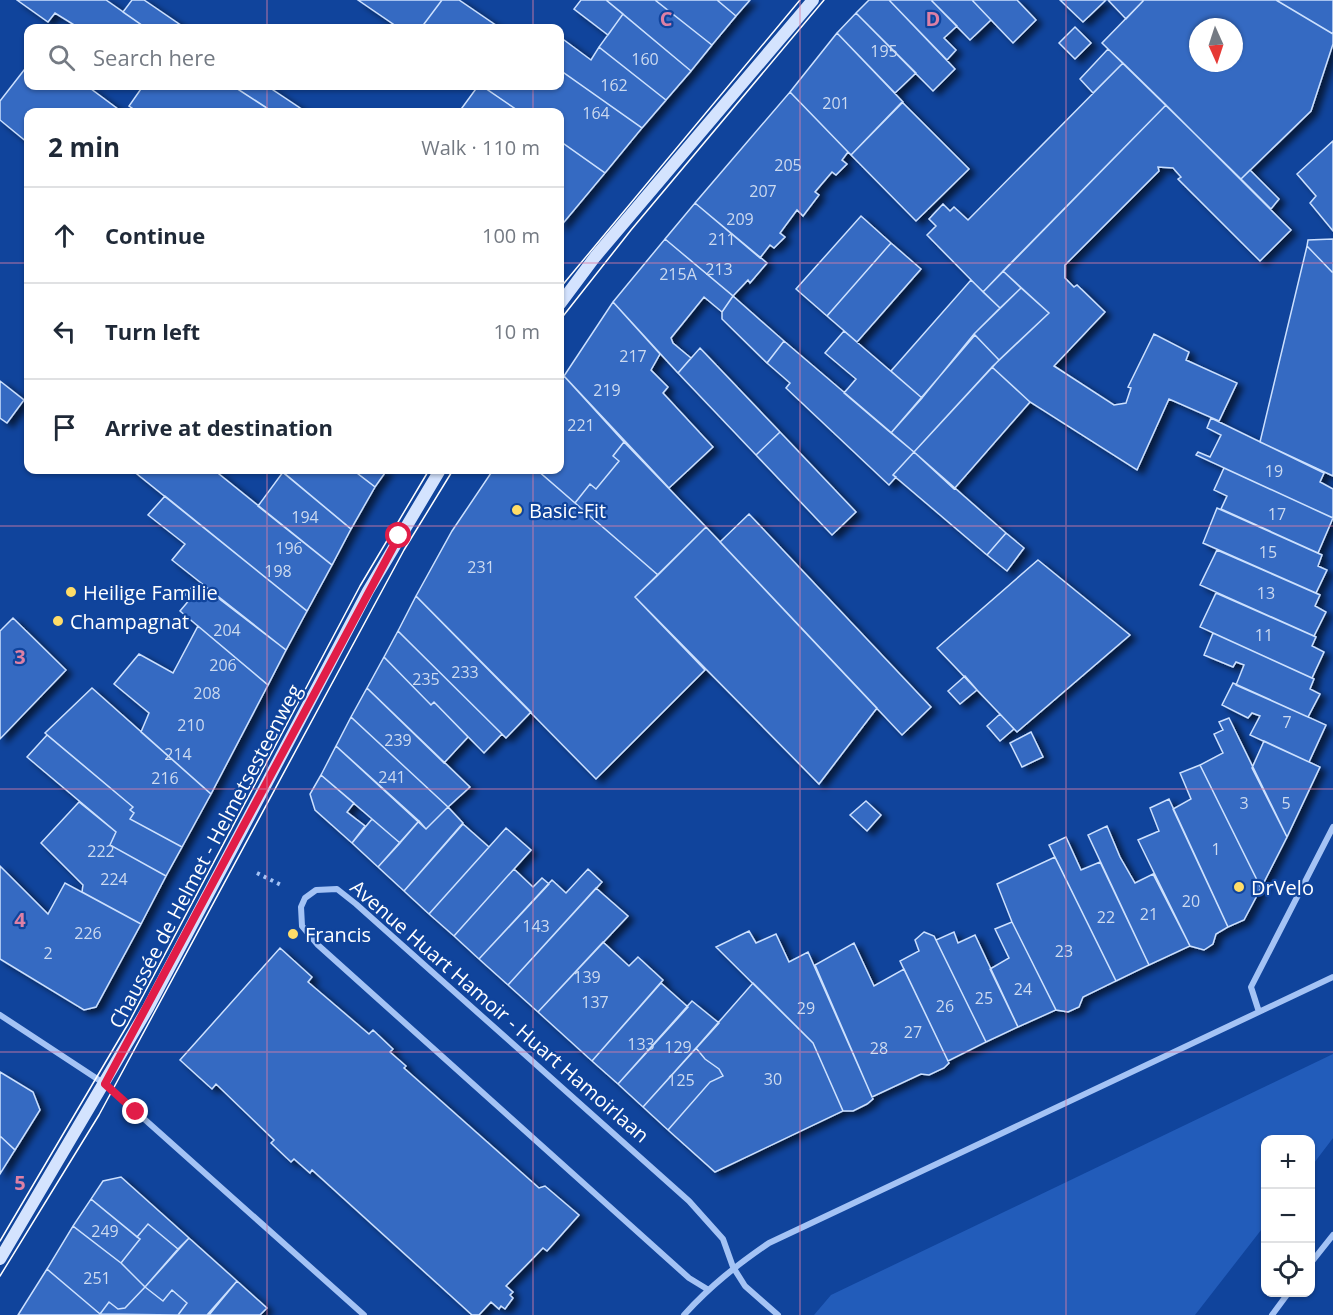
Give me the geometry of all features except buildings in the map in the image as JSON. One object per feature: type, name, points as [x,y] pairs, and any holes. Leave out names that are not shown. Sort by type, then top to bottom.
[{"type":"street","points":[[564,299],[595,257],[813,0]]},
{"type":"street","name":"Chaussée de Helmet - Helmetsesteenweg","points":[[0,1259],[105,1084],[368,591],[438,474]]},
{"type":"street","points":[[1259,1012],[1251,987],[1333,827]]},
{"type":"street","name":"Avenue Huart Hamoir - Huart Hamoirlaan","points":[[707,1289],[689,1278],[318,945],[302,926],[301,907],[306,898],[316,890],[337,889],[356,904],[689,1200],[723,1239],[733,1267],[745,1286],[778,1315]]},
{"type":"street","points":[[684,1315],[707,1289],[733,1267],[769,1243],[1333,976]]},
{"type":"street","points":[[0,1015],[105,1084],[364,1315]]},
{"type":"street","points":[[1315,1259],[1333,1235]]},
{"type":"street","points":[[1272,1315],[1286,1297]]},
{"type":"shaded area","points":[[1333,1054],[1333,1138],[1315,1162],[1315,1135],[1261,1135],[1261,1230],[1195,1315],[814,1315],[831,1295]]},
{"type":"tram line","points":[[564,283],[800,0]]},
{"type":"tram line","points":[[564,315],[631,230],[824,0]]},
{"type":"tram line","points":[[0,1241],[128,1024],[360,586],[427,474]]},
{"type":"tram line","points":[[0,1276],[99,1115],[404,550],[451,474]]},
{"type":"place","name":"Basic-Fit","points":[[517,510]]},
{"type":"place","name":"Heilige Familie","points":[[71,592]]},
{"type":"place","name":"Champagnat","points":[[58,621]]},
{"type":"place","name":"DrVelo","points":[[1239,887]]},
{"type":"place","name":"Francis","points":[[293,934]]},
{"type":"route","points":[[136,1112],[105,1084],[148,1008],[399,536]]}]
